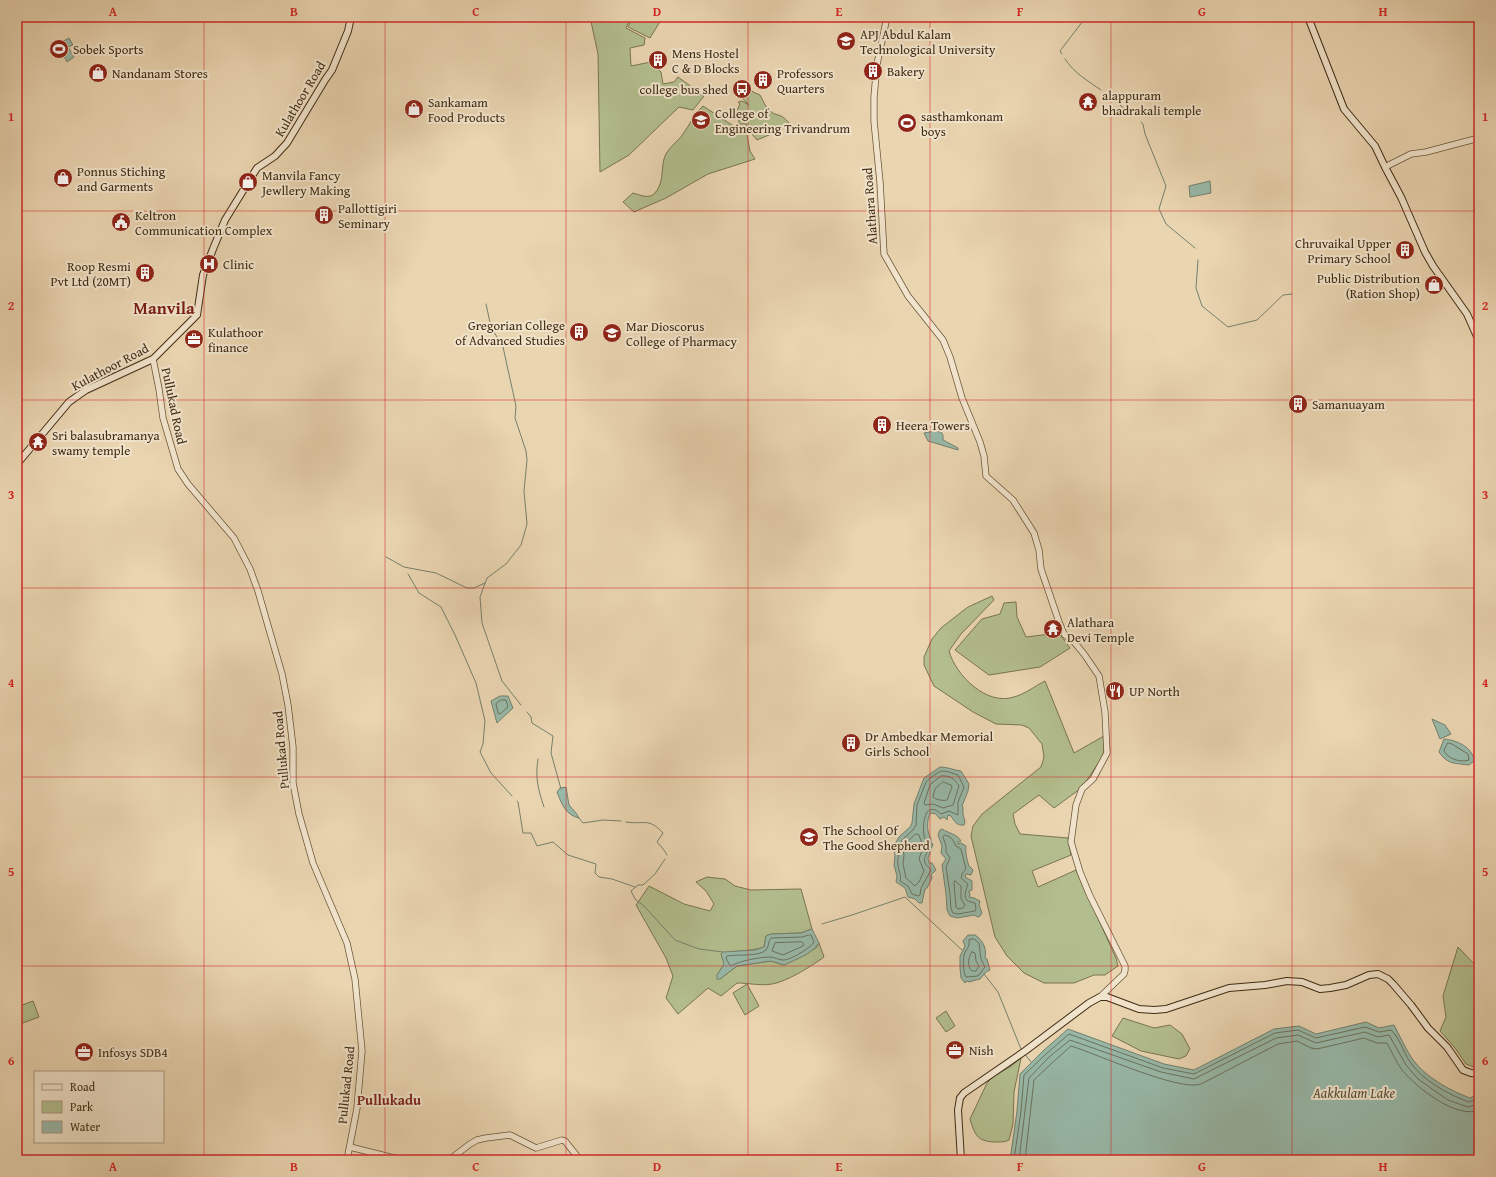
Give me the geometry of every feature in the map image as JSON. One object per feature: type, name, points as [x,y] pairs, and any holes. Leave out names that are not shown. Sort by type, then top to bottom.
[{"type":"main road","name":"Kulathoor Road","points":[[17,464],[69,402],[86,390],[153,359],[197,315],[203,275],[225,220],[257,168],[275,156],[287,143],[332,70],[348,31],[351,17]]},
{"type":"main road","points":[[1308,17],[1344,109],[1372,142],[1401,197],[1425,252],[1433,266],[1467,314],[1479,341]]},
{"type":"main road","points":[[961,1160],[958,1110],[960,1098],[969,1089],[1023,1052],[1084,1006],[1100,997],[1115,999],[1139,1009],[1154,1010],[1166,1009],[1229,988],[1265,985],[1287,981],[1302,982],[1320,989],[1346,985],[1369,975],[1378,974],[1388,979],[1412,1005],[1428,1028],[1448,1047],[1463,1070],[1479,1074]]},
{"type":"street","name":"Alathara Road","points":[[887,17],[877,64],[874,97],[874,121],[880,182],[884,254],[908,296],[943,340],[950,357],[962,398],[980,442],[986,476],[1013,500],[1034,533],[1039,550],[1041,569],[1064,634],[1074,642],[1100,676],[1105,712],[1107,753],[1094,779],[1082,789],[1076,806],[1071,842],[1080,872],[1090,896],[1125,966],[1124,974],[1100,997]]},
{"type":"street","points":[[1385,168],[1411,154],[1426,152],[1479,138]]},
{"type":"street","name":"Pullukad Road","points":[[153,359],[160,389],[163,418],[178,469],[188,484],[234,538],[242,553],[258,591],[282,674],[291,725],[293,747],[293,783],[299,814],[313,863],[347,943],[355,978],[362,1051],[357,1108],[347,1160]]},
{"type":"street","points":[[449,1160],[477,1140],[510,1135],[536,1148],[562,1140],[565,1141],[580,1160]]},
{"type":"street","points":[[350,1147],[402,1160]]},
{"type":"green space","points":[[590,17],[631,17],[626,28],[645,38],[644,45],[630,48],[631,66],[651,62],[661,72],[663,84],[674,82],[678,77],[704,96],[693,110],[679,107],[629,155],[600,172],[598,54]]},
{"type":"green space","points":[[633,17],[661,17],[661,20],[650,38],[628,27]]},
{"type":"green space","points":[[750,89],[760,95],[770,111],[783,117],[789,123],[781,130],[757,140],[747,128],[746,124],[739,124],[739,121],[735,115],[740,104],[738,102],[742,101],[749,105],[742,98]]},
{"type":"green space","points":[[703,106],[732,125],[746,130],[750,151],[755,159],[708,174],[666,198],[634,212],[623,202],[633,193],[641,196],[654,194],[661,182],[665,155],[681,137]]},
{"type":"green space","points":[[992,596],[994,600],[961,634],[949,651],[958,670],[974,687],[983,693],[1004,699],[1018,696],[1045,681],[1074,753],[1104,736],[1105,745],[1103,756],[1080,789],[1054,808],[1039,795],[1013,814],[1015,824],[1020,834],[1068,838],[1071,855],[1032,871],[1038,887],[1076,870],[1116,958],[1118,966],[1105,975],[1094,975],[1074,983],[1044,983],[1024,973],[1007,956],[995,937],[971,836],[973,826],[982,814],[1041,767],[1044,757],[1042,744],[1029,728],[1022,725],[996,724],[973,712],[934,686],[924,665],[924,657],[932,639],[941,628],[968,607]]},
{"type":"green space","points":[[1016,602],[1017,617],[1026,637],[1059,633],[1070,648],[1040,667],[989,675],[955,650],[982,619],[1000,614],[1004,603]]},
{"type":"green space","points":[[707,877],[725,879],[735,886],[751,890],[801,889],[812,929],[801,933],[771,934],[766,936],[764,947],[721,954],[725,964],[717,975],[720,979],[737,966],[771,961],[784,965],[816,948],[819,943],[824,957],[799,973],[778,983],[763,985],[737,983],[721,996],[708,988],[678,1014],[666,998],[673,976],[666,958],[636,905],[649,886],[684,904],[710,911],[714,904],[706,891],[696,882]]},
{"type":"green space","points":[[1458,947],[1479,969],[1479,1069],[1466,1064],[1455,1048],[1440,1031],[1446,1017],[1443,996]]},
{"type":"green space","points":[[747,984],[759,1006],[745,1015],[733,993]]},
{"type":"green space","points":[[33,1001],[39,1017],[20,1024],[17,1017],[17,1007]]},
{"type":"green space","points":[[946,1011],[955,1026],[946,1032],[936,1018]]},
{"type":"green space","points":[[1123,1018],[1154,1028],[1170,1025],[1182,1034],[1190,1049],[1186,1056],[1179,1059],[1141,1051],[1112,1036]]},
{"type":"green space","points":[[1021,1058],[1014,1092],[1013,1124],[1009,1140],[1003,1142],[985,1141],[978,1137],[970,1119],[987,1083],[995,1075],[1010,1067]]},
{"type":"water","name":"Sobek Sports","points":[[69,38],[73,45],[68,47],[74,57],[67,62],[61,50],[52,55],[49,49]]},
{"type":"water","points":[[1210,181],[1211,193],[1190,197],[1189,186]]},
{"type":"water","points":[[935,431],[941,432],[943,435],[943,440],[958,448],[958,450],[928,441],[924,433]]},
{"type":"water","points":[[500,696],[508,696],[513,708],[497,723],[491,701]]},
{"type":"water","points":[[1432,719],[1445,725],[1451,734],[1440,739]]},
{"type":"water","points":[[1444,739],[1463,745],[1471,752],[1474,761],[1469,765],[1452,763],[1446,759],[1439,752]]},
{"type":"water","points":[[940,767],[961,771],[969,784],[962,806],[965,822],[964,825],[959,825],[951,816],[948,815],[947,820],[944,817],[940,819],[936,814],[931,813],[929,816],[928,830],[931,843],[933,844],[928,858],[929,863],[932,863],[936,870],[931,875],[932,878],[925,889],[922,903],[919,903],[915,899],[908,897],[905,888],[896,882],[897,876],[894,865],[895,855],[893,847],[899,837],[910,827],[912,823],[914,804],[924,778]]},
{"type":"water","points":[[566,787],[569,805],[579,818],[568,812],[559,797],[557,792],[560,788]]},
{"type":"water","points":[[942,829],[955,835],[961,841],[958,842],[958,844],[961,843],[966,846],[968,864],[973,870],[971,875],[966,874],[965,877],[972,881],[972,890],[969,891],[969,897],[980,901],[979,905],[982,913],[978,917],[974,915],[957,918],[950,916],[947,910],[942,865],[946,859],[941,853],[942,846],[938,835]]},
{"type":"water","points":[[812,929],[819,943],[812,951],[803,956],[784,965],[771,961],[737,966],[720,979],[717,979],[717,975],[724,964],[721,954],[723,952],[755,950],[764,947],[766,936],[771,934],[801,933]]},
{"type":"water","points":[[968,935],[975,935],[982,942],[985,948],[985,958],[987,959],[990,970],[980,979],[970,982],[966,981],[965,983],[961,978],[960,956],[965,946],[963,941]]},
{"type":"water","name":"Aakkulam Lake","points":[[1366,1022],[1379,1028],[1394,1025],[1410,1056],[1432,1078],[1446,1087],[1470,1098],[1479,1094],[1479,1160],[1010,1160],[1017,1111],[1020,1074],[1068,1029],[1164,1064],[1194,1070],[1274,1029],[1299,1026],[1316,1034]]},
{"type":"waterway","points":[[1062,54],[1060,51],[1086,17]]},
{"type":"waterway","points":[[1065,59],[1077,73],[1101,90]]},
{"type":"waterway","points":[[1110,97],[1131,114]]},
{"type":"waterway","points":[[1141,122],[1166,186],[1159,209],[1166,224],[1195,248]]},
{"type":"waterway","points":[[1198,260],[1196,288],[1202,306],[1228,327],[1257,320],[1283,295],[1292,294]]},
{"type":"waterway","points":[[486,304],[491,327],[503,347],[516,406],[515,418],[526,451],[527,460],[524,491],[527,524],[521,545],[506,564],[487,578],[480,597],[482,623],[502,681],[521,705]]},
{"type":"waterway","points":[[386,557],[404,567],[436,573],[467,588],[474,588],[485,583]]},
{"type":"waterway","points":[[408,574],[419,593],[441,607],[455,635],[476,683],[485,721],[483,744],[480,752],[491,773],[512,796]]},
{"type":"waterway","points":[[527,712],[531,717],[532,723],[553,736],[551,753],[561,789]]},
{"type":"waterway","points":[[538,759],[538,783],[544,807]]},
{"type":"waterway","points":[[517,801],[523,833],[531,833],[537,846],[553,842],[568,855],[596,864],[595,873],[599,877],[612,879],[635,887]]},
{"type":"waterway","points":[[579,818],[583,823],[603,820],[621,821]]},
{"type":"waterway","points":[[626,822],[650,823],[658,828],[663,833],[657,842],[667,855]]},
{"type":"waterway","points":[[665,859],[655,874],[643,885],[638,885],[631,891],[635,899],[644,906],[675,940],[699,949],[723,952]]},
{"type":"waterway","points":[[822,924],[905,897],[963,951]]},
{"type":"waterway","points":[[984,974],[998,992],[1021,1049]]},
{"type":"waterway","points":[[1024,1053],[1031,1062]]},
{"type":"place","name":"APJ Abdul Kalam Technological University","points":[[846,41]]},
{"type":"place","name":"Sobek Sports","points":[[59,49]]},
{"type":"place","name":"Mens Hostel C & D Blocks","points":[[658,60]]},
{"type":"place","name":"Bakery","points":[[873,71]]},
{"type":"place","name":"Nandanam Stores","points":[[98,73]]},
{"type":"place","name":"Professors Quarters","points":[[763,80]]},
{"type":"place","name":"college bus shed","points":[[742,89]]},
{"type":"place","name":"alappuram bhadrakali temple","points":[[1088,102]]},
{"type":"place","name":"Sankamam Food Products","points":[[414,109]]},
{"type":"place","name":"College of Engineering Trivandrum","points":[[701,120]]},
{"type":"place","name":"sasthamkonam boys","points":[[907,123]]},
{"type":"place","name":"Ponnus Stiching and Garments","points":[[63,178]]},
{"type":"place","name":"Manvila Fancy Jewllery Making","points":[[248,182]]},
{"type":"place","name":"Pallottigiri Seminary","points":[[324,215]]},
{"type":"place","name":"Keltron Communication Complex","points":[[121,222]]},
{"type":"place","name":"Chruvaikal Upper Primary School","points":[[1405,250]]},
{"type":"place","name":"Clinic","points":[[209,264]]},
{"type":"place","name":"Roop Resmi Pvt Ltd (20MT)","points":[[145,273]]},
{"type":"place","name":"Public Distribution (Ration Shop)","points":[[1434,285]]},
{"type":"place","name":"Gregorian College of Advanced Studies","points":[[579,332]]},
{"type":"place","name":"Mar Dioscorus College of Pharmacy","points":[[612,333]]},
{"type":"place","name":"Kulathoor finance","points":[[194,339]]},
{"type":"place","name":"Samanuayam","points":[[1298,404]]},
{"type":"place","name":"Heera Towers","points":[[882,425]]},
{"type":"place","name":"Sri balasubramanya swamy temple","points":[[38,442]]},
{"type":"place","name":"Alathara Devi Temple","points":[[1053,629]]},
{"type":"place","name":"UP North","points":[[1115,691]]},
{"type":"place","name":"Dr Ambedkar Memorial Girls School","points":[[851,743]]},
{"type":"place","name":"The School Of The Good Shepherd","points":[[809,837]]},
{"type":"place","name":"Nish","points":[[955,1050]]},
{"type":"place","name":"Infosys SDB4","points":[[84,1052]]},
{"type":"district","name":"Manvila","points":[[164,307]]},
{"type":"district","name":"Pullukadu","points":[[389,1100]]}]
